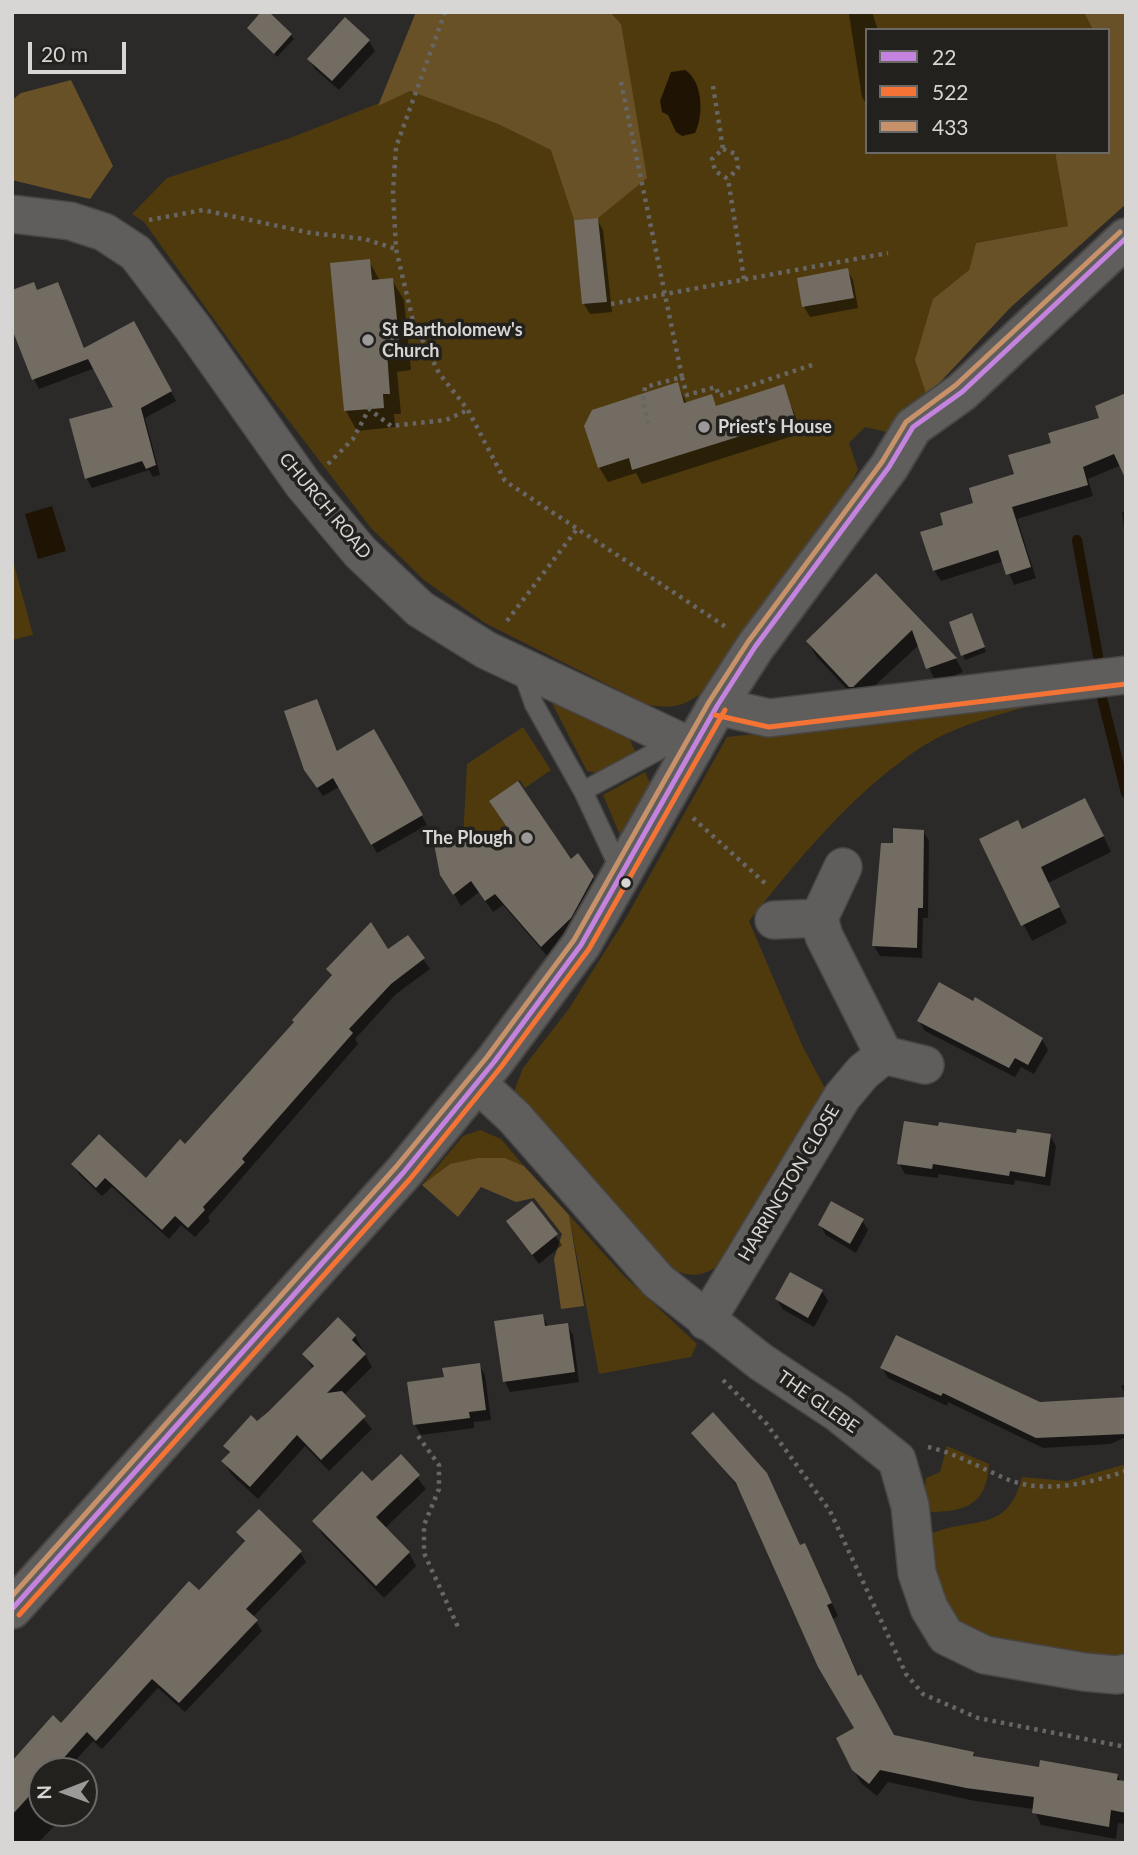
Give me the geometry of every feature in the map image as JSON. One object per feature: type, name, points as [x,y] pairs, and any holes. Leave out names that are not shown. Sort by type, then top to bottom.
[{"type":"street","name":"CHURCH ROAD","points":[[12,214],[70,221],[104,232],[136,253],[193,328],[303,484],[360,552],[420,609],[486,650],[686,744]]},
{"type":"street","points":[[12,1609],[403,1173],[477,1083],[581,945],[667,793],[686,744],[717,706],[755,647],[889,467],[913,427],[962,392],[1126,238]]},
{"type":"street","points":[[717,706],[769,718],[1126,675]]},
{"type":"street","points":[[843,867],[801,919],[824,936],[884,1055],[925,1065]]},
{"type":"street","name":"HARRINGTON CLOSE","points":[[706,1321],[842,1097],[863,1072],[884,1055]]},
{"type":"street","name":"THE GLEBE","points":[[477,1083],[514,1117],[658,1281],[706,1321],[838,1413],[897,1460]]},
{"type":"street","points":[[897,1460],[910,1506],[917,1573],[929,1608],[946,1636],[985,1655],[1084,1672],[1117,1675],[1126,1673]]},
{"type":"lane","points":[[520,666],[534,704],[583,791],[622,875]]},
{"type":"lane","points":[[583,791],[686,744]]},
{"type":"path","points":[[445,12],[396,148],[393,192],[396,249],[412,321],[439,373],[468,410],[505,481],[755,647]]},
{"type":"path","points":[[621,82],[687,395],[716,387],[719,396],[812,365]]},
{"type":"path","points":[[713,86],[723,149]]},
{"type":"path","points":[[723,149],[712,159],[715,172],[727,179]]},
{"type":"path","points":[[723,149],[736,154],[738,168],[727,179]]},
{"type":"path","points":[[727,179],[744,279]]},
{"type":"path","points":[[104,232],[203,210],[311,233],[365,239],[396,249]]},
{"type":"path","points":[[611,304],[888,253]]},
{"type":"path","points":[[649,423],[643,400],[645,387],[682,377]]},
{"type":"path","points":[[303,484],[353,439],[369,409],[391,426],[446,420],[468,410]]},
{"type":"path","points":[[486,650],[577,529]]},
{"type":"path","points":[[667,793],[801,919]]},
{"type":"path","points":[[418,1436],[439,1465],[439,1489],[424,1525],[424,1553],[458,1627]]},
{"type":"path","points":[[897,1460],[906,1442],[938,1449],[1012,1481],[1045,1486],[1086,1484],[1126,1471]]},
{"type":"shaded area","points":[[416,12],[610,12],[621,24],[647,178],[598,218],[574,220],[551,150],[498,124],[410,91],[378,106]]},
{"type":"shaded area","points":[[610,12],[1084,12],[1092,28],[865,28],[865,154],[1055,154],[1068,226],[976,243],[969,270],[933,299],[927,396],[891,433],[865,427],[849,443],[858,470],[845,493],[700,694],[680,705],[668,707],[646,704],[485,623],[424,580],[371,528],[263,387],[144,222],[132,214],[167,178],[290,138],[410,91],[498,124],[552,150],[574,219],[621,24]]},
{"type":"shaded area","points":[[1084,12],[1126,12],[1126,204],[1011,307],[927,396],[915,360],[933,299],[969,270],[976,243],[1068,226],[1055,154],[1110,154],[1110,28],[1092,28]]},
{"type":"shaded area","points":[[685,70],[695,82],[701,108],[695,133],[682,136],[676,132],[668,115],[662,112],[660,101],[671,72]]},
{"type":"shaded area","points":[[71,80],[113,166],[90,199],[12,180],[12,100],[21,93]]},
{"type":"shaded area","points":[[52,506],[66,551],[38,559],[25,514]]},
{"type":"shaded area","points":[[12,557],[33,635],[12,640]]},
{"type":"shaded area","points":[[551,701],[629,738],[636,753],[596,773],[587,771]]},
{"type":"shaded area","points":[[1038,704],[989,717],[958,729],[928,743],[890,770],[826,830],[749,921],[802,1045],[827,1092],[727,1260],[710,1271],[695,1275],[662,1264],[519,1105],[515,1089],[523,1068],[568,1010],[626,918],[727,737]]},
{"type":"shaded area","points":[[523,727],[551,770],[525,788],[520,780],[489,801],[509,830],[486,845],[463,839],[467,764]]},
{"type":"shaded area","points":[[645,772],[652,788],[623,842],[603,795]]},
{"type":"shaded area","points":[[480,1130],[501,1139],[524,1166],[505,1158],[450,1164],[422,1185],[463,1136]]},
{"type":"shaded area","points":[[478,1158],[505,1158],[524,1166],[569,1215],[584,1306],[561,1309],[554,1259],[562,1234],[534,1198],[516,1202],[481,1187],[458,1217],[422,1185],[450,1164]]},
{"type":"shaded area","points":[[569,1215],[623,1275],[697,1344],[691,1357],[599,1374]]},
{"type":"shaded area","points":[[947,1446],[989,1464],[987,1478],[979,1497],[972,1503],[954,1510],[929,1512],[923,1506],[926,1478],[940,1472]]},
{"type":"shaded area","points":[[1126,1464],[1126,1656],[1115,1659],[989,1639],[958,1622],[948,1611],[936,1586],[927,1536],[997,1516],[1015,1496],[1022,1477],[1067,1481]]},
{"type":"building","points":[[261,12],[269,12],[292,34],[274,54],[247,28]]},
{"type":"building","points":[[345,17],[370,40],[332,81],[307,59]]},
{"type":"building","points":[[598,218],[607,302],[582,304],[574,220]]},
{"type":"building","name":"St Bartholomew's Church","points":[[370,259],[372,280],[393,278],[400,351],[387,352],[390,394],[383,394],[384,408],[344,411],[330,263]]},
{"type":"building","points":[[848,268],[854,298],[802,307],[797,278]]},
{"type":"building","points":[[34,282],[37,290],[58,282],[84,348],[134,321],[172,391],[141,408],[156,465],[146,469],[142,461],[85,479],[69,419],[113,407],[88,359],[32,380],[12,329],[12,290]]},
{"type":"building","name":"Priest's House","points":[[678,382],[684,403],[712,394],[716,406],[784,384],[795,419],[632,470],[629,458],[598,468],[584,426],[592,410]]},
{"type":"building","points":[[1126,393],[1126,480],[1114,454],[1083,467],[1088,485],[1012,507],[1031,567],[1006,575],[998,550],[933,571],[920,532],[943,525],[940,513],[973,503],[969,488],[1014,474],[1008,455],[1051,443],[1048,433],[1099,418],[1095,406]]},
{"type":"building","points":[[876,573],[957,658],[926,669],[912,630],[853,687],[849,687],[806,641]]},
{"type":"building","points":[[972,613],[985,647],[961,656],[949,622]]},
{"type":"building","points":[[317,699],[337,751],[374,729],[423,815],[371,845],[333,778],[317,788],[304,770],[284,711]]},
{"type":"building","points":[[518,781],[571,859],[578,853],[594,876],[571,918],[541,947],[495,894],[485,901],[471,881],[453,895],[440,875],[434,844],[509,830],[489,801]]},
{"type":"building","points":[[1085,798],[1104,836],[1041,867],[1060,907],[1021,926],[979,839],[1018,820],[1022,829]]},
{"type":"building","points":[[893,828],[924,830],[923,908],[918,908],[917,948],[872,946],[881,843],[893,843]]},
{"type":"building","points":[[371,922],[388,949],[408,935],[425,958],[391,984],[349,1029],[353,1033],[242,1159],[245,1162],[203,1207],[205,1210],[188,1228],[175,1216],[162,1230],[105,1178],[96,1188],[71,1164],[99,1134],[146,1178],[180,1139],[185,1144],[294,1022],[292,1020],[332,975],[326,969]]},
{"type":"building","points":[[939,982],[973,1001],[975,997],[1043,1038],[1028,1065],[1015,1058],[1009,1068],[917,1021]]},
{"type":"building","points":[[904,1121],[1051,1134],[1045,1177],[1010,1171],[1009,1176],[933,1164],[932,1169],[897,1164]]},
{"type":"building","points":[[532,1201],[558,1234],[532,1255],[506,1221]]},
{"type":"building","points":[[831,1201],[864,1219],[850,1244],[818,1225]]},
{"type":"building","points":[[790,1272],[823,1290],[808,1318],[775,1299]]},
{"type":"building","points":[[543,1314],[545,1326],[568,1323],[575,1372],[503,1382],[494,1321]]},
{"type":"building","points":[[338,1317],[356,1335],[352,1340],[366,1354],[327,1393],[342,1391],[366,1416],[321,1460],[297,1435],[250,1487],[221,1461],[230,1452],[223,1446],[251,1415],[257,1421],[314,1366],[302,1354]]},
{"type":"building","points":[[896,1335],[1040,1402],[1126,1397],[1126,1434],[1036,1438],[943,1393],[941,1396],[880,1368]]},
{"type":"building","points":[[480,1363],[486,1410],[469,1412],[470,1418],[413,1425],[407,1382],[444,1377],[442,1368]]},
{"type":"building","points":[[713,1412],[767,1473],[800,1545],[805,1543],[832,1603],[827,1605],[858,1676],[861,1674],[894,1735],[974,1752],[973,1756],[1039,1767],[1040,1760],[1118,1774],[1117,1780],[1126,1781],[1126,1813],[1111,1810],[1109,1827],[1032,1813],[1034,1797],[966,1788],[880,1770],[869,1784],[852,1770],[836,1738],[854,1728],[818,1667],[736,1483],[691,1433]]},
{"type":"building","points":[[401,1454],[420,1475],[376,1517],[410,1552],[376,1586],[312,1521],[362,1471],[372,1481]]},
{"type":"building","points":[[259,1509],[302,1551],[246,1609],[258,1620],[179,1703],[152,1679],[96,1741],[87,1732],[65,1757],[28,1757],[28,1797],[12,1815],[12,1761],[53,1715],[61,1723],[189,1581],[199,1590],[245,1541],[236,1532]]},
{"type":"waterway","points":[[1077,540],[1098,656]]},
{"type":"waterway","points":[[1101,694],[1126,793]]},
{"type":"transit line","name":"433","points":[[12,1596],[396,1167],[487,1057],[574,940],[709,702],[748,642],[882,462],[906,422],[956,385],[1120,232]]},
{"type":"transit line","name":"22","points":[[12,1609],[403,1173],[494,1062],[581,945],[717,706],[755,647],[889,467],[913,427],[962,392],[1126,238]]},
{"type":"transit line","name":"522","points":[[715,715],[769,727],[1126,684]]},
{"type":"transit line","name":"522","points":[[19,1615],[410,1179],[501,1067],[589,949],[725,710]]},
{"type":"place","name":"St Bartholomew's Church","points":[[368,340]]},
{"type":"place","name":"Priest's House","points":[[704,427]]},
{"type":"place","name":"The Plough","points":[[527,838]]}]
